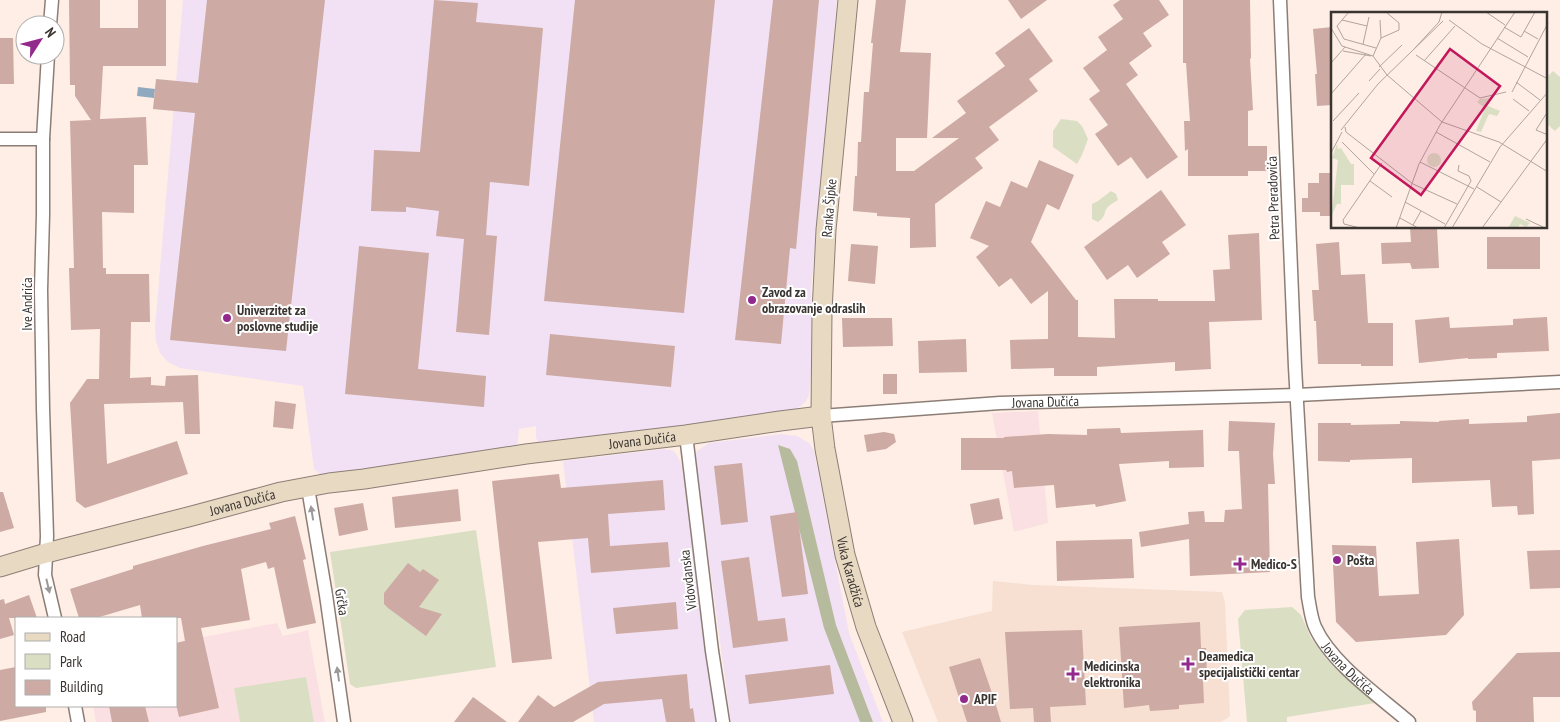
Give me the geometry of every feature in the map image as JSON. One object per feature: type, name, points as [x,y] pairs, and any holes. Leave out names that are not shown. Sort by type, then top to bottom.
[{"type":"street","points":[[51,15],[52,0]]},
{"type":"street","name":"Ranka Šipke","points":[[821,416],[822,312],[826,230],[848,0]]},
{"type":"street","name":"Petra Preradovića","points":[[1280,0],[1297,395]]},
{"type":"street","name":"Ive Andrića","points":[[47,65],[43,139],[41,290],[45,575],[55,617]]},
{"type":"street","points":[[0,139],[43,139]]},
{"type":"street","name":"Jovana Dučića","points":[[0,567],[46,553],[281,492],[329,483],[526,454],[686,435],[821,416],[1000,403],[1297,395],[1560,382]]},
{"type":"street","name":"Jovana Dučića","points":[[1297,395],[1307,592],[1315,626],[1337,659],[1407,721]]},
{"type":"street","name":"Vuka Karadžića","points":[[821,416],[825,454],[845,555],[866,627],[903,722]]},
{"type":"street","name":"Vidovdanska","points":[[686,435],[722,722]]},
{"type":"street","name":"Grčka","points":[[308,488],[326,594],[344,722]]},
{"type":"street","points":[[74,707],[78,722]]},
{"type":"shaded area","points":[[183,0],[837,0],[811,290],[811,374],[809,395],[806,401],[793,410],[540,445],[536,438],[536,426],[519,429],[517,449],[322,476],[314,469],[303,386],[180,368],[168,362],[160,353],[156,341],[155,327]]},
{"type":"shaded area","points":[[1038,411],[1048,523],[1014,532],[992,413]]},
{"type":"shaded area","points":[[781,434],[797,436],[809,443],[814,451],[849,633],[883,722],[731,722],[695,457],[697,451],[709,443]]},
{"type":"shaded area","points":[[664,449],[674,451],[682,466],[717,722],[594,722],[563,461]]},
{"type":"shaded area","name":"Medicinska elektronika","points":[[993,581],[1033,585],[1222,592],[1225,603],[1230,716],[1221,722],[938,722],[902,632],[992,611]]},
{"type":"shaded area","points":[[277,623],[283,636],[308,630],[325,722],[96,722],[93,707],[178,707],[178,642]]},
{"type":"green space","points":[[1553,71],[1560,77],[1560,126],[1555,131],[1548,125],[1548,76]]},
{"type":"green space","points":[[1061,119],[1077,121],[1082,126],[1088,139],[1077,164],[1053,147],[1053,131]]},
{"type":"green space","points":[[1111,191],[1116,194],[1118,200],[1108,207],[1098,222],[1092,219],[1092,204]]},
{"type":"green space","points":[[778,445],[790,449],[797,461],[836,625],[873,722],[860,722],[824,628]]},
{"type":"green space","points":[[476,530],[496,667],[356,688],[350,684],[330,552]]},
{"type":"green space","points":[[1292,607],[1301,615],[1311,638],[1325,657],[1338,671],[1375,703],[1287,717],[1287,722],[1247,722],[1238,619],[1245,610]]},
{"type":"green space","points":[[306,677],[314,722],[240,722],[234,688]]},
{"type":"water","points":[[138,87],[155,89],[154,98],[137,96]]},
{"type":"building","points":[[69,0],[100,0],[100,28],[138,28],[138,0],[166,0],[166,66],[103,66],[100,119],[146,117],[148,165],[134,165],[134,213],[102,212],[103,268],[106,268],[106,274],[149,274],[150,322],[131,322],[130,378],[151,377],[151,385],[165,386],[166,376],[198,375],[200,434],[185,434],[183,402],[104,404],[107,464],[177,441],[188,474],[85,508],[76,501],[70,403],[87,379],[99,379],[100,329],[71,330],[69,268],[74,268],[70,121],[91,120],[75,96],[75,85],[70,85]]},
{"type":"building","points":[[207,0],[325,0],[286,351],[170,340],[195,113],[153,109],[156,79],[198,83]]},
{"type":"building","points":[[434,0],[478,3],[476,22],[543,28],[529,186],[490,182],[486,235],[497,236],[489,335],[456,332],[464,239],[436,236],[439,211],[406,207],[406,212],[371,211],[374,150],[420,152]]},
{"type":"building","points":[[575,0],[715,0],[684,313],[544,301]]},
{"type":"building","points":[[773,0],[819,0],[796,249],[790,248],[781,344],[735,340]]},
{"type":"building","points":[[876,0],[906,0],[900,52],[931,53],[927,138],[896,138],[896,171],[914,171],[959,138],[932,138],[966,113],[957,101],[1005,66],[995,53],[1029,28],[1053,61],[1029,79],[1038,91],[989,127],[999,140],[975,158],[983,168],[935,204],[936,247],[910,248],[910,218],[877,216],[877,213],[853,211],[858,142],[861,142],[864,92],[869,92],[873,43],[871,43]]},
{"type":"building","points":[[1008,0],[1047,0],[1021,19]]},
{"type":"building","points":[[1120,0],[1159,0],[1169,15],[1143,33],[1152,46],[1129,63],[1138,75],[1126,84],[1178,157],[1147,179],[1131,157],[1118,166],[1095,134],[1108,125],[1089,99],[1100,91],[1083,68],[1107,50],[1098,37],[1123,19],[1113,5]]},
{"type":"building","points":[[1183,0],[1250,0],[1250,59],[1253,110],[1248,111],[1248,146],[1267,146],[1267,171],[1248,171],[1248,176],[1188,176],[1188,149],[1185,151],[1184,121],[1190,121],[1186,63],[1183,63]]},
{"type":"building","points":[[1331,27],[1331,105],[1317,106],[1315,74],[1317,74],[1313,29]]},
{"type":"building","points":[[0,38],[13,38],[14,84],[0,84]]},
{"type":"building","points":[[1039,160],[1074,175],[1059,210],[1047,204],[1031,242],[1076,300],[1078,300],[1078,337],[1115,338],[1114,299],[1215,301],[1213,270],[1230,269],[1228,235],[1259,233],[1262,320],[1209,322],[1211,369],[1175,371],[1175,362],[1097,367],[1097,376],[1054,376],[1054,368],[1011,369],[1010,340],[1048,339],[1048,291],[1031,304],[1011,278],[999,287],[976,257],[989,246],[970,238],[986,201],[1000,207],[1011,181],[1027,188]]},
{"type":"building","points":[[1319,173],[1331,173],[1331,216],[1320,216],[1320,212],[1302,212],[1302,198],[1308,198],[1308,183],[1319,183]]},
{"type":"building","points":[[1161,190],[1186,225],[1162,242],[1170,254],[1137,278],[1128,265],[1107,280],[1084,247]]},
{"type":"building","points":[[1410,229],[1437,229],[1439,268],[1412,269],[1410,263],[1382,264],[1381,243],[1411,242]]},
{"type":"building","points":[[1487,237],[1540,237],[1540,269],[1487,269]]},
{"type":"building","points":[[1339,242],[1341,275],[1365,274],[1368,323],[1393,323],[1393,366],[1318,364],[1312,290],[1319,290],[1316,244]]},
{"type":"building","points":[[851,244],[878,246],[875,284],[848,281]]},
{"type":"building","points":[[359,246],[429,253],[418,369],[486,376],[484,407],[345,394]]},
{"type":"building","points":[[1449,317],[1450,328],[1513,325],[1513,319],[1547,317],[1549,351],[1497,353],[1497,358],[1468,358],[1419,363],[1415,320]]},
{"type":"building","points":[[842,318],[892,318],[893,346],[843,347]]},
{"type":"building","points":[[550,334],[675,346],[671,387],[546,375]]},
{"type":"building","points":[[966,339],[967,372],[919,373],[918,341]]},
{"type":"building","points":[[883,374],[897,374],[897,394],[883,394]]},
{"type":"building","points":[[275,401],[296,404],[293,429],[273,427]]},
{"type":"building","points":[[1560,413],[1560,459],[1532,461],[1534,514],[1518,515],[1517,506],[1492,507],[1490,480],[1412,483],[1412,458],[1350,460],[1350,462],[1318,461],[1318,423],[1351,423],[1351,425],[1400,424],[1400,421],[1439,422],[1469,419],[1469,424],[1527,422],[1527,416]]},
{"type":"building","points":[[1229,421],[1275,423],[1273,454],[1275,484],[1268,484],[1270,572],[1190,576],[1189,539],[1141,547],[1139,532],[1189,524],[1188,512],[1204,511],[1205,522],[1224,522],[1225,510],[1242,509],[1239,451],[1228,451]]},
{"type":"building","points":[[1120,428],[1121,433],[1203,430],[1204,467],[1169,468],[1169,461],[1119,464],[1126,501],[1096,507],[1095,504],[1056,508],[1054,485],[1014,488],[1012,471],[961,470],[961,438],[1004,438],[1048,434],[1087,435],[1087,429]]},
{"type":"building","points":[[884,432],[894,434],[896,442],[886,449],[867,452],[864,435]]},
{"type":"building","points":[[742,463],[748,522],[721,525],[714,466]]},
{"type":"building","points":[[559,474],[561,488],[663,480],[665,510],[608,514],[610,546],[668,542],[670,567],[591,573],[588,538],[538,542],[552,659],[512,663],[492,481]]},
{"type":"building","points":[[458,489],[461,521],[395,528],[392,497]]},
{"type":"building","points":[[0,492],[3,492],[14,528],[0,532]]},
{"type":"building","points":[[999,498],[1003,519],[974,525],[970,504]]},
{"type":"building","points":[[363,503],[368,530],[339,536],[334,508]]},
{"type":"building","points":[[797,512],[808,594],[782,597],[770,516]]},
{"type":"building","points":[[295,516],[306,559],[303,560],[316,623],[287,629],[274,567],[268,569],[266,562],[241,569],[250,620],[201,628],[219,708],[179,717],[177,707],[178,643],[185,641],[181,618],[142,617],[140,605],[99,617],[79,617],[70,589],[133,569],[133,566],[271,529],[269,523]]},
{"type":"building","points":[[1132,539],[1134,578],[1057,581],[1056,541]]},
{"type":"building","points":[[1459,539],[1464,615],[1446,635],[1356,642],[1336,622],[1332,545],[1376,546],[1379,596],[1419,594],[1416,542]]},
{"type":"building","points":[[1560,550],[1560,588],[1530,589],[1527,551]]},
{"type":"building","points":[[749,557],[758,621],[785,618],[788,641],[733,648],[721,561]]},
{"type":"building","points":[[408,563],[420,572],[423,569],[439,580],[419,607],[442,614],[426,636],[384,604],[384,593]]},
{"type":"building","points":[[29,595],[37,617],[9,618],[14,635],[0,639],[0,600],[4,599],[5,604]]},
{"type":"building","points":[[676,602],[678,629],[616,634],[613,608]]},
{"type":"building","name":"Deamedica specijalistički centar","points":[[1200,622],[1201,648],[1206,648],[1207,678],[1203,679],[1204,703],[1179,705],[1179,709],[1150,711],[1149,705],[1124,708],[1119,627]]},
{"type":"building","points":[[1082,630],[1086,705],[1050,707],[1051,722],[1034,722],[1033,708],[1010,709],[1005,632]]},
{"type":"building","points":[[1560,652],[1560,697],[1533,697],[1534,722],[1476,722],[1476,711],[1473,710],[1472,702],[1517,653]]},
{"type":"building","points":[[980,658],[1001,722],[967,722],[949,667]]},
{"type":"building","points":[[830,665],[834,694],[749,704],[745,675]]},
{"type":"building","points":[[15,667],[15,707],[46,707],[46,712],[0,721],[0,670]]},
{"type":"building","points":[[687,674],[690,709],[693,708],[695,722],[666,722],[662,699],[604,704],[573,722],[518,722],[538,695],[554,707],[598,682]]},
{"type":"building","points":[[473,697],[507,722],[454,722]]},
{"type":"building","points":[[109,707],[145,707],[149,722],[112,722]]},
{"type":"place","name":"Zavod za obrazovanje odraslih","points":[[752,300]]},
{"type":"place","name":"Univerzitet za poslovne studije","points":[[227,318]]},
{"type":"place","name":"Pošta","points":[[1337,560]]},
{"type":"place","name":"Medico-S","points":[[1240,564]]},
{"type":"place","name":"Deamedica specijalistički centar","points":[[1188,664]]},
{"type":"place","name":"Medicinska elektronika","points":[[1073,674]]},
{"type":"place","name":"APIF","points":[[964,699]]}]
